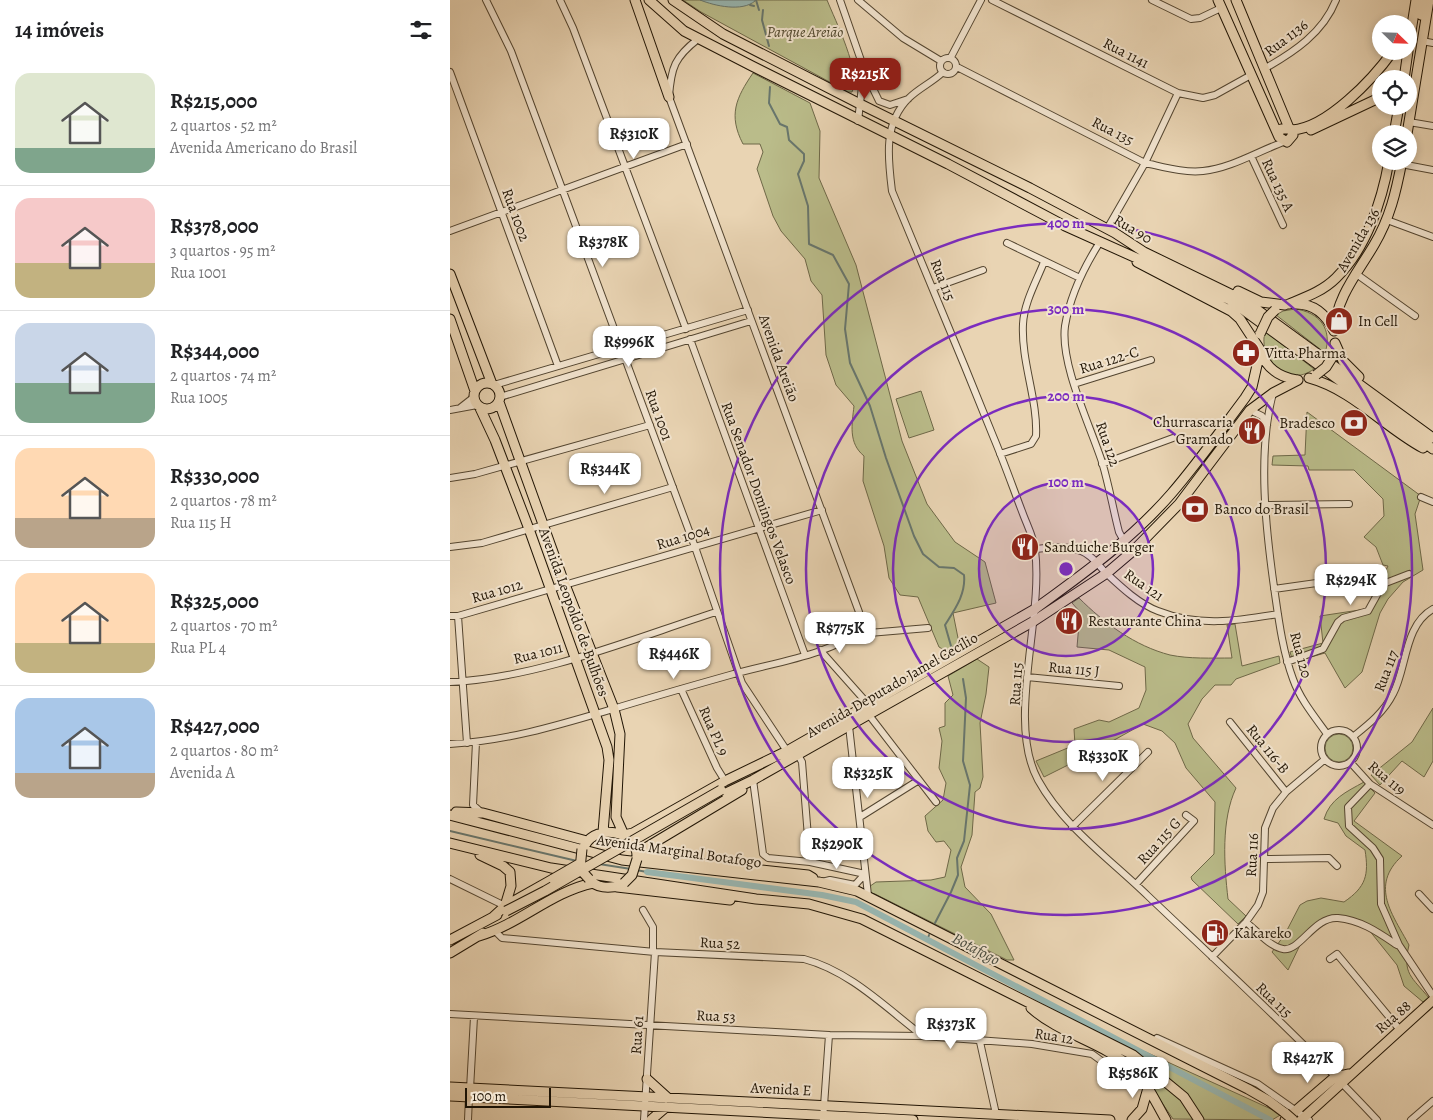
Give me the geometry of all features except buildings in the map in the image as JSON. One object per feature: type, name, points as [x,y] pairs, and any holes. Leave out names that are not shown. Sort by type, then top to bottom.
[{"type":"main road","points":[[634,0],[669,97]]},
{"type":"main road","name":"Rua 90","points":[[648,0],[674,23],[698,39],[1100,242],[1243,308],[1433,449]]},
{"type":"main road","name":"Rua 90","points":[[673,0],[723,34],[894,122],[1030,188],[1111,231],[1144,252],[1233,295],[1266,315],[1433,438]]},
{"type":"main road","points":[[1236,0],[1264,69],[1286,135]]},
{"type":"main road","points":[[1412,15],[1416,0],[1423,4],[1416,51],[1419,57]]},
{"type":"main road","points":[[1416,70],[1429,0]]},
{"type":"main road","points":[[1219,4],[1251,75],[1286,135]]},
{"type":"main road","name":"Rua 135","points":[[1286,135],[1309,126],[1336,110],[1373,76],[1386,60]]},
{"type":"main road","name":"Rua 135","points":[[1286,135],[1372,101]]},
{"type":"main road","points":[[1408,125],[1410,115]]},
{"type":"main road","name":"Avenida 136","points":[[1287,305],[1325,288],[1337,278],[1351,259],[1377,212],[1387,170]]},
{"type":"main road","name":"Avenida 136","points":[[1334,331],[1339,305],[1355,273],[1374,246],[1387,220],[1396,194],[1401,170]]},
{"type":"main road","points":[[1111,231],[1261,302],[1312,306],[1322,312],[1334,331],[1333,356],[1326,367],[1313,377],[1298,380],[1286,378],[1275,373],[1266,364],[1260,350],[1240,319],[1231,311],[1142,266],[1123,251]]},
{"type":"main road","points":[[450,274],[493,384],[499,390],[500,400],[489,410],[476,400],[482,384],[493,384]]},
{"type":"main road","points":[[1260,350],[1260,334],[1268,317],[1275,310],[1287,305]]},
{"type":"main road","name":"Avenida Leopoldo de Bulhões","points":[[450,319],[476,400],[505,465],[607,747],[608,760],[603,832]]},
{"type":"main road","points":[[1335,342],[1343,361],[1351,371],[1433,433]]},
{"type":"main road","name":"Avenida Deputado Jamel Cecílio","points":[[450,953],[724,788],[744,774],[1035,609],[1098,564],[1171,495],[1245,398],[1252,387],[1260,350]]},
{"type":"main road","points":[[1313,377],[1338,388],[1404,438],[1433,453]]},
{"type":"main road","name":"Avenida Deputado Jamel Cecílio","points":[[451,939],[724,788],[753,780],[798,755],[1034,621],[1107,573],[1134,550],[1179,504],[1250,410],[1273,393],[1298,380]]},
{"type":"main road","name":"Avenida Leopoldo de Bulhões","points":[[500,400],[566,585],[614,708],[620,734],[616,817],[624,835],[634,844],[637,856]]},
{"type":"main road","points":[[620,885],[632,875],[637,856],[657,839],[739,793],[753,780]]},
{"type":"main road","points":[[579,868],[584,845],[603,832],[624,835],[633,833],[724,788]]},
{"type":"main road","points":[[450,813],[483,813],[584,845]]},
{"type":"main road","name":"Avenida Marginal Botafogo","points":[[450,813],[622,860],[820,882],[868,895],[1269,1101],[1285,1116],[1293,1120]]},
{"type":"main road","points":[[657,839],[660,854],[664,859]]},
{"type":"main road","points":[[450,843],[756,899],[809,904],[862,919],[1133,1055],[1171,1086],[1192,1109],[1199,1120]]},
{"type":"main road","points":[[464,847],[503,866],[510,872],[512,878],[506,908]]},
{"type":"main road","points":[[637,856],[808,875],[820,882]]},
{"type":"main road","points":[[506,908],[552,880],[579,868]]},
{"type":"main road","points":[[579,868],[591,881],[604,887],[620,885],[727,900],[756,899]]},
{"type":"main road","points":[[479,936],[495,931],[568,890],[591,881]]},
{"type":"main road","points":[[1020,998],[1037,1014],[1112,1054],[1133,1069],[1148,1088],[1166,1120]]},
{"type":"main road","name":"Rua 88","points":[[1305,1118],[1343,1084],[1349,1074],[1433,1000]]},
{"type":"main road","points":[[1285,1116],[1297,1110],[1335,1076],[1349,1074]]},
{"type":"main road","points":[[647,1079],[668,1098]]},
{"type":"main road","name":"Avenida E","points":[[450,1087],[470,1093]]},
{"type":"main road","points":[[1132,1120],[1142,1109],[1148,1088]]},
{"type":"main road","name":"Avenida E","points":[[450,1096],[470,1093],[645,1101],[668,1098],[824,1104],[1001,1116],[1110,1120]]},
{"type":"main road","name":"Avenida E","points":[[645,1101],[666,1107],[823,1118],[913,1120]]},
{"type":"main road","points":[[651,1120],[666,1107]]},
{"type":"street","name":"Rua 1001","points":[[486,0],[511,51],[695,547],[716,612],[740,672],[742,682],[787,751]]},
{"type":"street","points":[[560,0],[573,28],[686,329]]},
{"type":"street","points":[[840,0],[864,69],[876,97],[884,104],[890,105],[908,99],[943,72],[952,73],[957,67],[951,57]]},
{"type":"street","points":[[858,0],[903,38],[941,61]]},
{"type":"street","points":[[941,61],[951,57],[981,0]]},
{"type":"street","name":"Rua 1141","points":[[992,0],[1178,93],[1203,98],[1215,95],[1251,75]]},
{"type":"street","points":[[1152,0],[1191,19],[1200,18],[1219,4]]},
{"type":"street","name":"Rua 1136","points":[[1264,69],[1287,56],[1319,29],[1336,0]]},
{"type":"street","points":[[669,97],[672,70],[676,60],[698,39]]},
{"type":"street","points":[[1422,42],[1433,43]]},
{"type":"street","points":[[941,61],[940,67],[943,72]]},
{"type":"street","name":"Rua 135","points":[[957,67],[1145,163],[1176,169],[1202,171],[1223,167],[1251,156],[1286,135]]},
{"type":"street","points":[[858,121],[864,69]]},
{"type":"street","name":"Rua 1002","points":[[450,72],[558,366]]},
{"type":"street","points":[[1111,231],[1178,93]]},
{"type":"street","name":"Avenida Areião","points":[[669,97],[822,510],[859,612],[862,628]]},
{"type":"street","points":[[889,135],[894,122],[908,99]]},
{"type":"street","points":[[1409,122],[1433,126]]},
{"type":"street","name":"Rua 115","points":[[889,135],[889,167],[892,191],[1000,454],[1036,549],[1035,609],[1027,678],[1028,750],[1036,777],[1072,827],[1136,884],[1212,957],[1335,1076],[1377,1120]]},
{"type":"street","points":[[451,230],[687,144]]},
{"type":"street","name":"Rua 135 A","points":[[1251,156],[1283,225]]},
{"type":"street","points":[[1417,166],[1433,170]]},
{"type":"street","points":[[1387,220],[1433,237]]},
{"type":"street","name":"Rua 122","points":[[1100,242],[1080,278],[1065,327],[1066,352],[1074,384],[1102,464],[1119,532],[1124,541]]},
{"type":"street","points":[[1007,243],[1080,278]]},
{"type":"street","points":[[1000,454],[1031,444],[1037,432],[1023,344],[1023,322],[1029,300],[1044,262]]},
{"type":"street","points":[[933,288],[983,270]]},
{"type":"street","points":[[1355,273],[1416,316]]},
{"type":"street","points":[[493,384],[748,310]]},
{"type":"street","points":[[500,400],[625,358],[751,321]]},
{"type":"street","name":"Rua Senador Domingos Velasco","points":[[690,339],[805,655]]},
{"type":"street","name":"Rua 122-C","points":[[1074,384],[1151,360]]},
{"type":"street","name":"Rua 120","points":[[1273,393],[1267,425],[1264,505],[1274,589],[1287,662],[1301,697],[1327,734]]},
{"type":"street","points":[[450,410],[476,400]]},
{"type":"street","points":[[1250,410],[1262,416],[1267,425]]},
{"type":"street","points":[[450,478],[475,474],[650,425]]},
{"type":"street","points":[[1102,464],[1173,438]]},
{"type":"street","points":[[450,547],[482,543],[673,487]]},
{"type":"street","points":[[1421,496],[1433,502]]},
{"type":"street","points":[[1264,505],[1349,504]]},
{"type":"street","name":"Rua 1004","points":[[550,588],[566,585],[822,510]]},
{"type":"street","name":"Rua 121","points":[[1036,549],[1059,547],[1080,550],[1094,559],[1123,588],[1157,611],[1192,620],[1232,622],[1278,614]]},
{"type":"street","points":[[1287,662],[1320,651],[1325,646],[1338,622],[1343,618],[1365,614],[1371,608],[1383,584],[1409,574]]},
{"type":"street","points":[[1274,589],[1359,577]]},
{"type":"street","name":"Rua 1012","points":[[450,616],[458,616],[550,588]]},
{"type":"street","name":"Rua 117","points":[[1354,736],[1376,718],[1393,694],[1414,630],[1433,609]]},
{"type":"street","name":"Rua 1011","points":[[450,682],[524,671],[575,657],[716,612]]},
{"type":"street","points":[[458,616],[467,743]]},
{"type":"street","points":[[450,744],[516,736],[596,714],[805,655],[852,638],[862,628],[869,633],[928,628]]},
{"type":"street","points":[[820,650],[868,704]]},
{"type":"street","name":"Rua 115 J","points":[[1027,678],[1119,686]]},
{"type":"street","name":"Rua PL 9","points":[[681,689],[717,768],[724,788]]},
{"type":"street","points":[[869,715],[936,802]]},
{"type":"street","name":"Rua 116-B","points":[[1230,722],[1286,792]]},
{"type":"street","points":[[849,726],[868,895]]},
{"type":"street","points":[[1336,729],[1346,730],[1354,736],[1358,745],[1357,755],[1351,762],[1342,766],[1332,766],[1324,760],[1321,751],[1322,742],[1327,734],[1336,729]]},
{"type":"street","points":[[476,742],[473,805],[483,813]]},
{"type":"street","points":[[1072,827],[1148,752]]},
{"type":"street","points":[[798,755],[802,762],[810,862]]},
{"type":"street","name":"Rua 116","points":[[1212,957],[1246,922],[1258,905],[1262,892],[1265,859],[1265,828],[1273,808],[1286,792],[1324,760]]},
{"type":"street","name":"Rua 119","points":[[1351,762],[1370,784],[1433,825]]},
{"type":"street","points":[[753,780],[760,848],[763,854],[768,858],[810,862],[865,874]]},
{"type":"street","points":[[860,817],[918,780]]},
{"type":"street","points":[[1370,784],[1348,807],[1350,826],[1373,848],[1380,859],[1379,898],[1398,945],[1433,996]]},
{"type":"street","name":"Rua 115 G","points":[[1136,884],[1194,821],[1186,815]]},
{"type":"street","points":[[1265,859],[1329,858],[1338,866]]},
{"type":"street","points":[[820,882],[830,880],[855,884],[865,874]]},
{"type":"street","points":[[450,879],[506,908]]},
{"type":"street","points":[[1419,894],[1433,909]]},
{"type":"street","name":"Rua 61","points":[[643,910],[653,927],[654,952],[644,1120]]},
{"type":"street","points":[[1246,922],[1277,947],[1285,950],[1294,947],[1317,924],[1337,918],[1370,926],[1398,945]]},
{"type":"street","name":"Rua 52","points":[[495,931],[502,938],[654,952],[804,959],[823,964],[842,974],[924,1036]]},
{"type":"street","points":[[1330,959],[1337,954],[1400,1030]]},
{"type":"street","name":"Avenida Marginal Botafogo","points":[[1090,1008],[1258,1084],[1297,1110],[1305,1118]]},
{"type":"street","name":"Rua 53","points":[[450,1014],[474,1017],[829,1035],[924,1036],[980,1042]]},
{"type":"street","points":[[468,1120],[474,1017]]},
{"type":"street","points":[[823,1118],[829,1035]]},
{"type":"street","points":[[980,1042],[1001,1116]]},
{"type":"street","name":"Rua 12","points":[[980,1042],[1032,1044],[1092,1054],[1103,1062],[1108,1080]]},
{"type":"street","points":[[1411,1120],[1433,1101]]},
{"type":"green space","name":"Parque Areião","points":[[683,0],[827,0],[851,60],[854,84],[852,92],[848,92],[701,12]]},
{"type":"green space","points":[[753,73],[810,103],[820,131],[819,178],[856,265],[902,441],[927,504],[955,542],[985,562],[996,603],[953,613],[959,643],[946,651],[939,647],[918,597],[900,595],[889,578],[884,546],[863,481],[864,456],[855,445],[853,439],[854,406],[836,385],[826,355],[822,295],[811,281],[805,259],[781,231],[773,216],[757,169],[763,152],[760,144],[743,144],[738,134],[735,115],[736,107],[742,91]]},
{"type":"green space","points":[[1295,309],[1311,314],[1322,323],[1327,336],[1325,353],[1276,315],[1283,311]]},
{"type":"green space","points":[[1265,331],[1314,369],[1294,376],[1276,368],[1266,352],[1264,342]]},
{"type":"green space","points":[[921,391],[934,430],[909,438],[896,399]]},
{"type":"green space","points":[[1307,412],[1421,496],[1415,514],[1423,570],[1403,582],[1388,599],[1380,613],[1362,672],[1345,688],[1325,653],[1293,662],[1290,652],[1323,643],[1320,616],[1366,609],[1388,566],[1383,565],[1376,547],[1364,537],[1384,516],[1383,499],[1354,470],[1309,470],[1308,466],[1272,465],[1273,456],[1305,455]]},
{"type":"green space","points":[[1079,598],[1110,625],[1132,640],[1170,655],[1193,658],[1232,658],[1227,625],[1235,624],[1242,666],[1279,656],[1280,663],[1236,679],[1231,685],[1215,685],[1202,699],[1188,724],[1193,738],[1236,788],[1231,801],[1226,828],[1225,871],[1228,899],[1246,916],[1238,924],[1192,880],[1191,877],[1214,854],[1215,802],[1186,768],[1175,743],[1162,731],[1143,724],[1044,777],[1036,761],[1075,745],[1074,729],[1099,720],[1109,722],[1139,708],[1146,690],[1145,667],[1109,650],[1077,647],[1080,612],[1072,603]]},
{"type":"green space","points":[[977,659],[989,667],[980,723],[983,777],[980,788],[975,792],[972,835],[961,867],[965,887],[991,914],[1014,960],[1007,960],[875,894],[863,891],[876,882],[931,880],[945,877],[951,850],[944,841],[936,842],[928,831],[925,816],[943,800],[946,783],[939,768],[942,741],[939,728],[945,726],[945,703],[953,695],[948,676]]},
{"type":"green space","points":[[1433,708],[1433,761],[1424,777],[1402,761],[1380,785],[1371,775],[1412,742]]},
{"type":"green space","points":[[1339,734],[1349,738],[1353,748],[1349,758],[1339,762],[1329,758],[1325,748],[1329,738]]},
{"type":"green space","points":[[1364,782],[1375,793],[1354,821],[1402,856],[1392,867],[1385,889],[1391,912],[1409,945],[1407,963],[1410,974],[1429,998],[1423,1002],[1404,986],[1397,965],[1369,930],[1355,923],[1332,920],[1309,934],[1301,943],[1288,970],[1272,952],[1285,934],[1300,905],[1307,901],[1321,898],[1344,902],[1361,886],[1366,873],[1365,850],[1346,836],[1338,823],[1324,819],[1330,806],[1335,801]]},
{"type":"green space","points":[[1139,1049],[1282,1114],[1272,1120],[1173,1119],[1141,1072]]},
{"type":"water","points":[[700,0],[755,1],[743,6],[728,7]]},
{"type":"waterway","points":[[756,0],[759,10]]},
{"type":"waterway","points":[[750,5],[754,6]]},
{"type":"waterway","points":[[763,10],[762,20],[769,46]]},
{"type":"waterway","points":[[770,87],[769,103],[780,124],[787,127],[789,140],[804,154],[804,161],[798,174],[808,206],[809,244],[833,255],[849,284],[845,329],[850,363],[870,406],[886,458],[914,536],[923,554],[939,567],[954,568],[964,575],[962,595],[945,625],[951,646]]},
{"type":"waterway","points":[[935,923],[958,875],[957,858],[964,841],[970,785],[963,761],[966,698],[963,679]]},
{"type":"waterway","points":[[450,831],[577,861]]},
{"type":"waterway","points":[[599,864],[631,869]]},
{"type":"waterway","points":[[636,870],[647,872]]},
{"type":"waterway","name":"Botafogo","points":[[647,872],[822,895],[856,902],[1270,1120]]},
{"type":"place","name":"In Cell","points":[[1339,321]]},
{"type":"place","name":"Vitta Pharma","points":[[1246,353]]},
{"type":"place","name":"Bradesco","points":[[1354,423]]},
{"type":"place","name":"Churrascaria Gramado","points":[[1252,431]]},
{"type":"place","name":"Banco do Brasil","points":[[1195,509]]},
{"type":"place","name":"Sanduiche Burger","points":[[1025,547]]},
{"type":"place","name":"Restaurante China","points":[[1069,621]]},
{"type":"place","name":"Kakareko","points":[[1215,933]]}]
